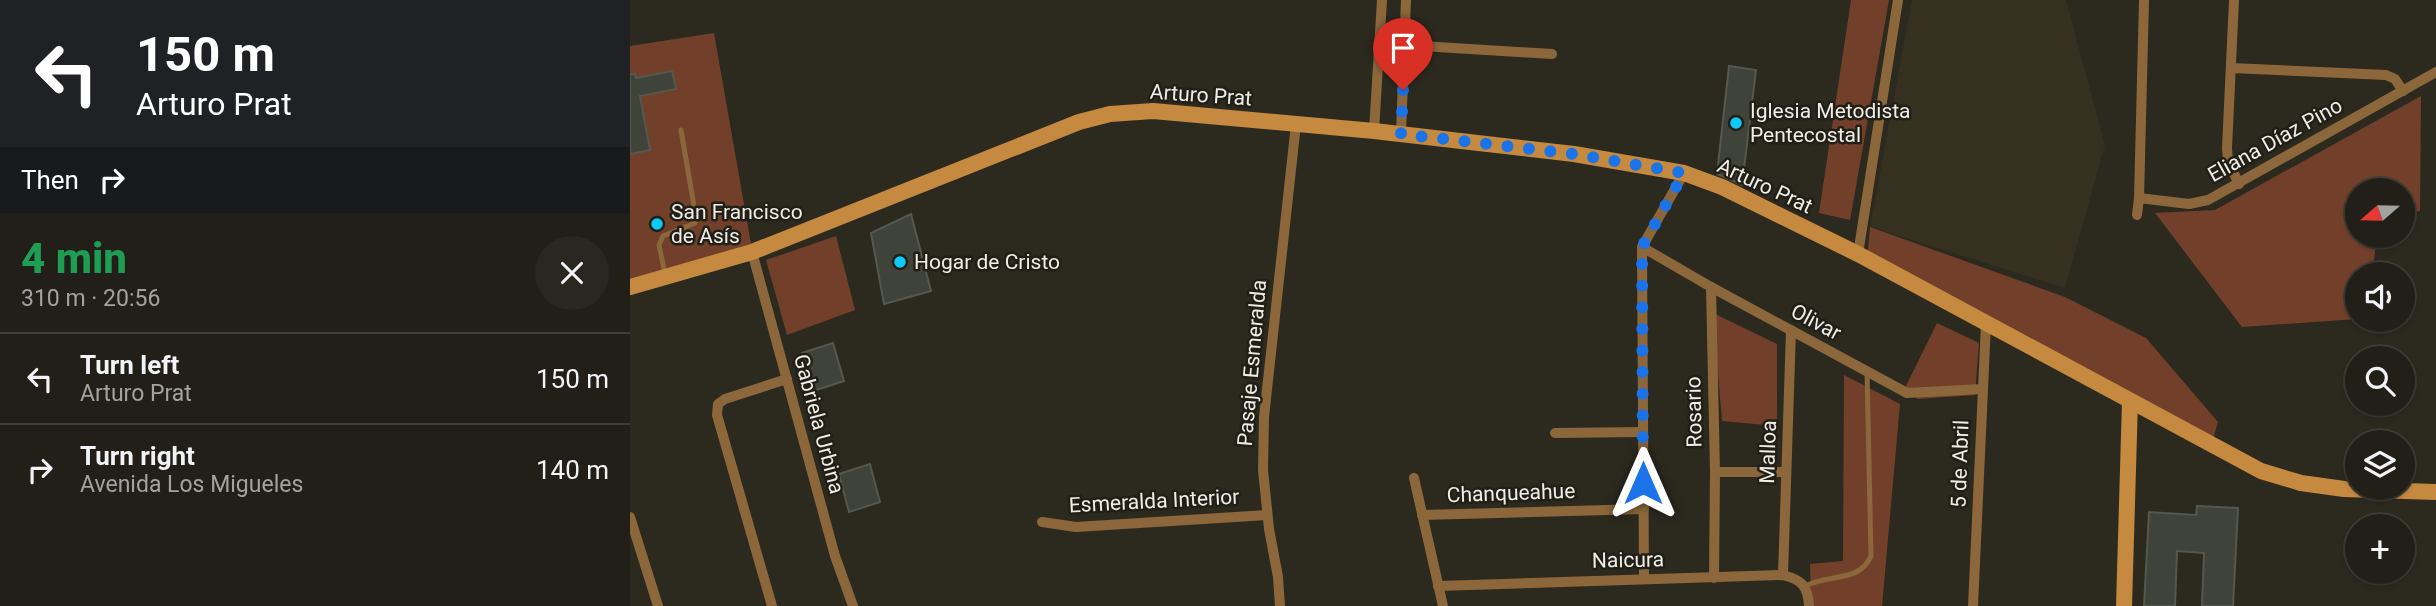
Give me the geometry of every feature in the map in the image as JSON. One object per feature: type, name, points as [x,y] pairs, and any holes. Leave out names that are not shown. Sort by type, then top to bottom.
[{"type":"main road","name":"Arturo Prat","points":[[630,287],[752,252],[1079,122],[1099,117],[1153,111],[1401,134],[1574,154],[1684,173],[1722,187],[1858,254],[2261,471],[2301,483],[2344,489],[2436,492]]},
{"type":"main road","points":[[2124,606],[2130,401]]},
{"type":"street","points":[[1374,131],[1382,0]]},
{"type":"street","points":[[1401,134],[1406,0]]},
{"type":"street","points":[[1858,254],[1898,0]]},
{"type":"street","points":[[2137,215],[2144,0]]},
{"type":"street","points":[[2234,0],[2227,149],[2228,161],[2239,184]]},
{"type":"street","points":[[1405,45],[1552,54]]},
{"type":"street","points":[[2231,68],[2386,75],[2395,79],[2403,91]]},
{"type":"street","name":"Eliana Díaz Pino","points":[[2139,198],[2189,204],[2208,200],[2436,72]]},
{"type":"street","name":"Pasaje Esmeralda","points":[[1280,606],[1263,470],[1264,417],[1296,124]]},
{"type":"street","points":[[1644,578],[1642,247],[1684,173]]},
{"type":"street","name":"Olivar","points":[[1642,247],[1908,393],[1982,389]]},
{"type":"street","name":"Gabriela Urbina","points":[[752,252],[835,556],[853,606]]},
{"type":"street","name":"Rosario","points":[[1711,287],[1714,578]]},
{"type":"street","name":"5 de Abril","points":[[1973,606],[1986,324]]},
{"type":"street","name":"Malloa","points":[[1783,575],[1791,330]]},
{"type":"street","points":[[772,606],[717,415],[718,404],[725,399],[787,379]]},
{"type":"street","points":[[1555,433],[1643,432]]},
{"type":"street","points":[[1715,472],[1786,472]]},
{"type":"street","points":[[1414,478],[1443,606]]},
{"type":"street","name":"Chanqueahue","points":[[1422,515],[1644,509]]},
{"type":"street","name":"Esmeralda Interior","points":[[1042,522],[1076,527],[1267,515]]},
{"type":"street","points":[[630,517],[658,606]]},
{"type":"street","name":"Naicura","points":[[1438,586],[1783,575],[1800,580],[1807,596]]},
{"type":"lane","points":[[666,277],[659,245],[663,236],[695,222],[696,218],[681,130]]},
{"type":"lane","points":[[1807,596],[1817,580],[1856,574],[1867,566],[1871,556],[1867,371]]},
{"type":"shaded area","points":[[1851,0],[1889,0],[1850,220],[1819,213]]},
{"type":"shaded area","points":[[1912,0],[2066,0],[2105,145],[2065,288],[1870,227]]},
{"type":"shaded area","points":[[714,33],[751,244],[630,282],[630,46]]},
{"type":"shaded area","points":[[2421,96],[2420,211],[2415,212],[2415,178],[2345,178],[2345,248],[2375,248],[2374,262],[2345,262],[2345,320],[2242,327],[2155,213],[2215,210]]},
{"type":"shaded area","points":[[1870,227],[2065,297],[2146,338],[2218,422],[2212,442],[1867,261]]},
{"type":"shaded area","points":[[836,236],[855,310],[787,335],[766,260]]},
{"type":"shaded area","points":[[1713,313],[1777,344],[1777,426],[1722,421]]},
{"type":"shaded area","points":[[1937,323],[1979,343],[1975,395],[1918,399],[1904,390]]},
{"type":"shaded area","points":[[1844,375],[1900,404],[1882,606],[1811,606],[1810,564],[1843,561]]},
{"type":"building","name":"Iglesia Metodista Pentecostal","points":[[1729,66],[1756,70],[1742,185],[1717,174]]},
{"type":"building","points":[[672,71],[676,89],[640,96],[650,150],[630,154],[630,74],[635,74],[636,78]]},
{"type":"building","name":"Hogar de Cristo","points":[[911,214],[931,291],[884,304],[871,233]]},
{"type":"building","points":[[833,343],[844,381],[813,391],[802,353]]},
{"type":"building","points":[[870,464],[880,502],[849,512],[839,474]]},
{"type":"building","points":[[2197,506],[2238,508],[2233,606],[2202,606],[2204,553],[2177,551],[2175,606],[2144,606],[2149,512],[2196,515]]},
{"type":"place","name":"Iglesia Metodista Pentecostal","points":[[1736,123]]},
{"type":"place","name":"San Francisco de Asís","points":[[657,224]]},
{"type":"place","name":"Hogar de Cristo","points":[[900,262]]},
{"type":"route","points":[[1403,90],[1401,134],[1574,154],[1684,173],[1642,247],[1643,483]]}]
